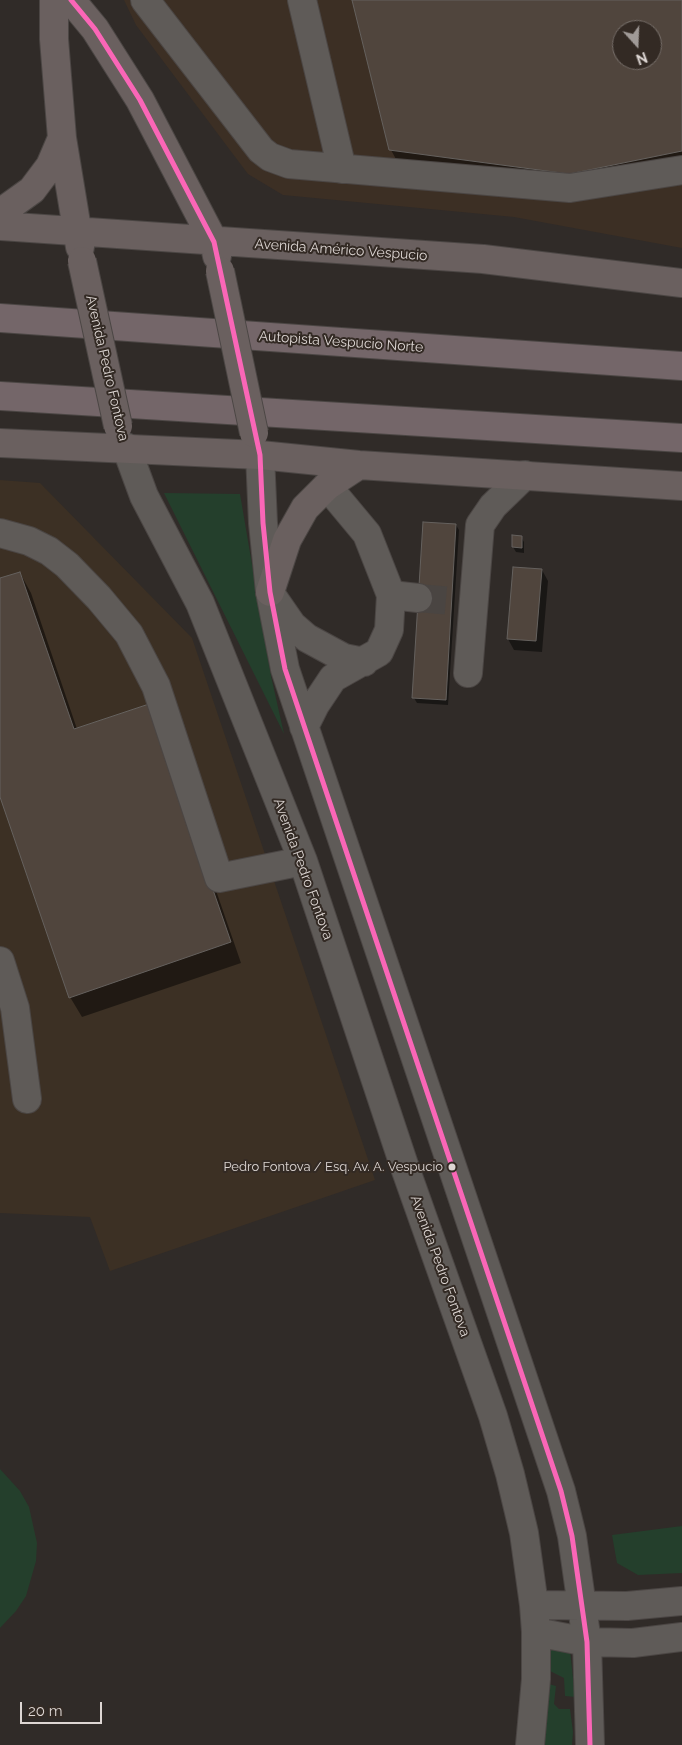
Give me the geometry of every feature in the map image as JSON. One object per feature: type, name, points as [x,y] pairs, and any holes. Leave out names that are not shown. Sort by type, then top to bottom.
[{"type":"highway","name":"Autopista Vespucio Norte","points":[[0,318],[682,366]]},
{"type":"highway","points":[[0,396],[682,438]]},
{"type":"main road","name":"Avenida Pedro Fontova","points":[[54,0],[54,39],[62,138],[82,261],[122,436]]},
{"type":"main road","points":[[71,0],[95,29],[140,100],[214,242],[257,444]]},
{"type":"main road","points":[[0,213],[32,190],[50,166],[62,138]]},
{"type":"main road","name":"Avenida Américo Vespucio","points":[[0,226],[483,259],[682,283]]},
{"type":"main road","points":[[0,442],[122,436],[257,444],[359,465],[682,486]]},
{"type":"main road","points":[[270,592],[287,540],[304,508],[327,486],[359,465]]},
{"type":"street","points":[[146,0],[261,150],[270,157],[290,164],[570,188],[682,170]]},
{"type":"street","points":[[302,0],[342,169]]},
{"type":"street","name":"Avenida Pedro Fontova","points":[[122,436],[144,496],[200,603],[303,861],[404,1165],[493,1416],[510,1474],[524,1533],[534,1605],[536,1679],[530,1745]]},
{"type":"street","points":[[257,444],[270,592],[285,669],[561,1491],[572,1536],[587,1642],[590,1745]]},
{"type":"street","points":[[468,673],[463,602],[480,524],[493,506],[525,475]]},
{"type":"street","points":[[304,726],[333,678],[379,652],[389,630],[391,595],[367,534],[327,486]]},
{"type":"street","points":[[0,533],[29,541],[49,551],[67,565],[99,598],[129,634],[156,686],[219,878],[303,861]]},
{"type":"street","points":[[270,592],[284,614],[308,638],[338,655],[364,662]]},
{"type":"street","points":[[391,595],[418,598]]},
{"type":"street","points":[[0,961],[15,1008],[27,1099]]},
{"type":"street","points":[[534,1605],[628,1606],[682,1601]]},
{"type":"street","points":[[536,1632],[587,1642],[633,1643],[682,1637]]},
{"type":"shaded area","points":[[124,0],[682,0],[682,248],[514,217],[283,195],[248,174],[136,25]]},
{"type":"shaded area","points":[[0,480],[40,483],[192,638],[375,1180],[110,1271],[90,1217],[0,1213]]},
{"type":"green space","points":[[164,493],[240,494],[271,676],[284,734]]},
{"type":"green space","points":[[0,1469],[20,1491],[29,1507],[37,1543],[36,1561],[26,1596],[16,1611],[0,1628]]},
{"type":"green space","points":[[682,1526],[682,1573],[638,1575],[617,1563],[612,1535]]},
{"type":"green space","points":[[549,1643],[570,1650],[575,1697],[565,1696],[564,1678],[546,1669]]},
{"type":"green space","points":[[545,1683],[556,1686],[554,1704],[559,1709],[570,1709],[573,1732],[572,1745],[542,1745]]},
{"type":"building","points":[[352,0],[682,0],[682,151],[569,174],[389,150]]},
{"type":"building","points":[[423,522],[456,524],[446,700],[412,698]]},
{"type":"building","points":[[512,535],[522,536],[522,548],[512,547]]},
{"type":"building","points":[[513,567],[542,569],[536,641],[507,639]]},
{"type":"building","points":[[20,572],[74,729],[149,704],[231,942],[69,998],[0,797],[0,578]]},
{"type":"tunnel","points":[[418,598],[452,601]]},
{"type":"transit line","points":[[71,0],[95,29],[140,100],[214,242],[260,455],[263,523],[270,592],[285,669],[561,1491],[572,1536],[587,1642],[590,1745]]},
{"type":"place","name":"Pedro Fontova / Esq. Av. A. Vespucio","points":[[452,1167]]}]
